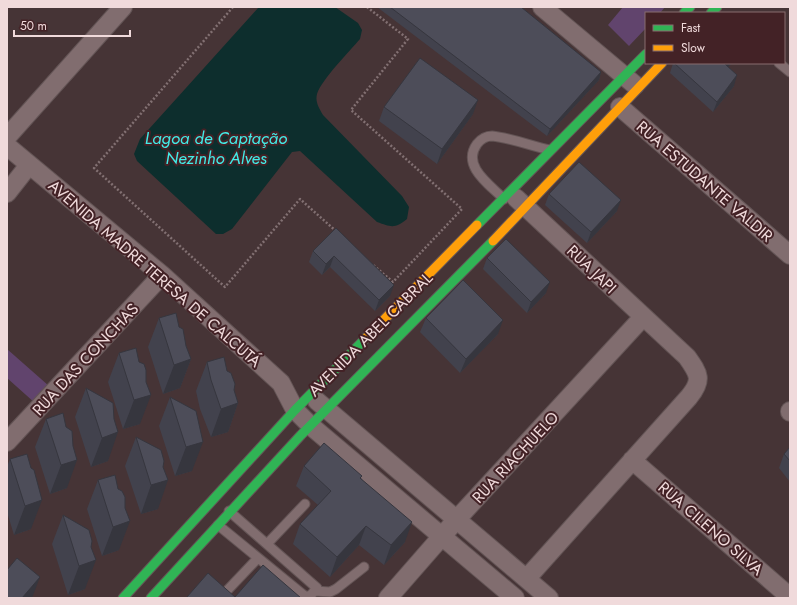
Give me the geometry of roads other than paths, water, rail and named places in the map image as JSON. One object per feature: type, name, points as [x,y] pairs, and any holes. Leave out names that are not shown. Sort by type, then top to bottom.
[{"type":"main road","name":"AVENIDA ABEL CABRAL","points":[[151,598],[210,518],[215,498],[295,410],[645,55]]},
{"type":"main road","name":"AVENIDA ABEL CABRAL","points":[[125,597],[210,518],[230,512],[311,426],[661,64]]},
{"type":"street","points":[[7,136],[123,7]]},
{"type":"street","points":[[542,7],[638,88]]},
{"type":"street","name":"RUA ESTUDANTE VALDIR","points":[[620,107],[790,255]]},
{"type":"street","name":"AVENIDA MADRE TERESA DE CALCUTÁ","points":[[7,136],[29,164]]},
{"type":"street","name":"AVENIDA MADRE TERESA DE CALCUTÁ","points":[[7,146],[162,275],[281,383],[295,410],[311,426],[515,598]]},
{"type":"street","points":[[7,193],[29,164]]},
{"type":"street","name":"RUA JAPI","points":[[507,196],[525,205],[643,317],[675,345],[695,368],[699,377],[697,386],[527,578]]},
{"type":"street","name":"RUA DAS CONCHAS","points":[[7,442],[162,275]]},
{"type":"street","name":"RUA RIACHUELO","points":[[388,598],[442,538],[457,519],[643,317]]},
{"type":"street","name":"AVENIDA MADRE TERESA DE CALCUTÁ","points":[[281,383],[310,394],[549,598]]},
{"type":"street","name":"RUA CILENO SILVA","points":[[632,460],[790,597]]},
{"type":"lane","points":[[780,64],[790,72]]},
{"type":"lane","points":[[507,196],[473,165],[472,154],[481,140],[486,137],[498,137],[550,150]]},
{"type":"lane","points":[[215,498],[317,587],[315,591]]},
{"type":"lane","points":[[267,544],[305,504]]},
{"type":"lane","points":[[210,518],[257,559],[306,597],[315,591],[330,592],[364,568]]},
{"type":"lane","points":[[220,598],[257,559]]},
{"type":"water","name":"Lagoa de Captação Nezinho Alves","points":[[259,7],[335,7],[358,23],[362,30],[360,39],[324,81],[317,94],[317,102],[323,115],[402,196],[409,207],[407,219],[403,222],[393,226],[377,222],[300,151],[292,152],[232,229],[223,234],[216,234],[137,161],[134,154],[140,139]]}]
